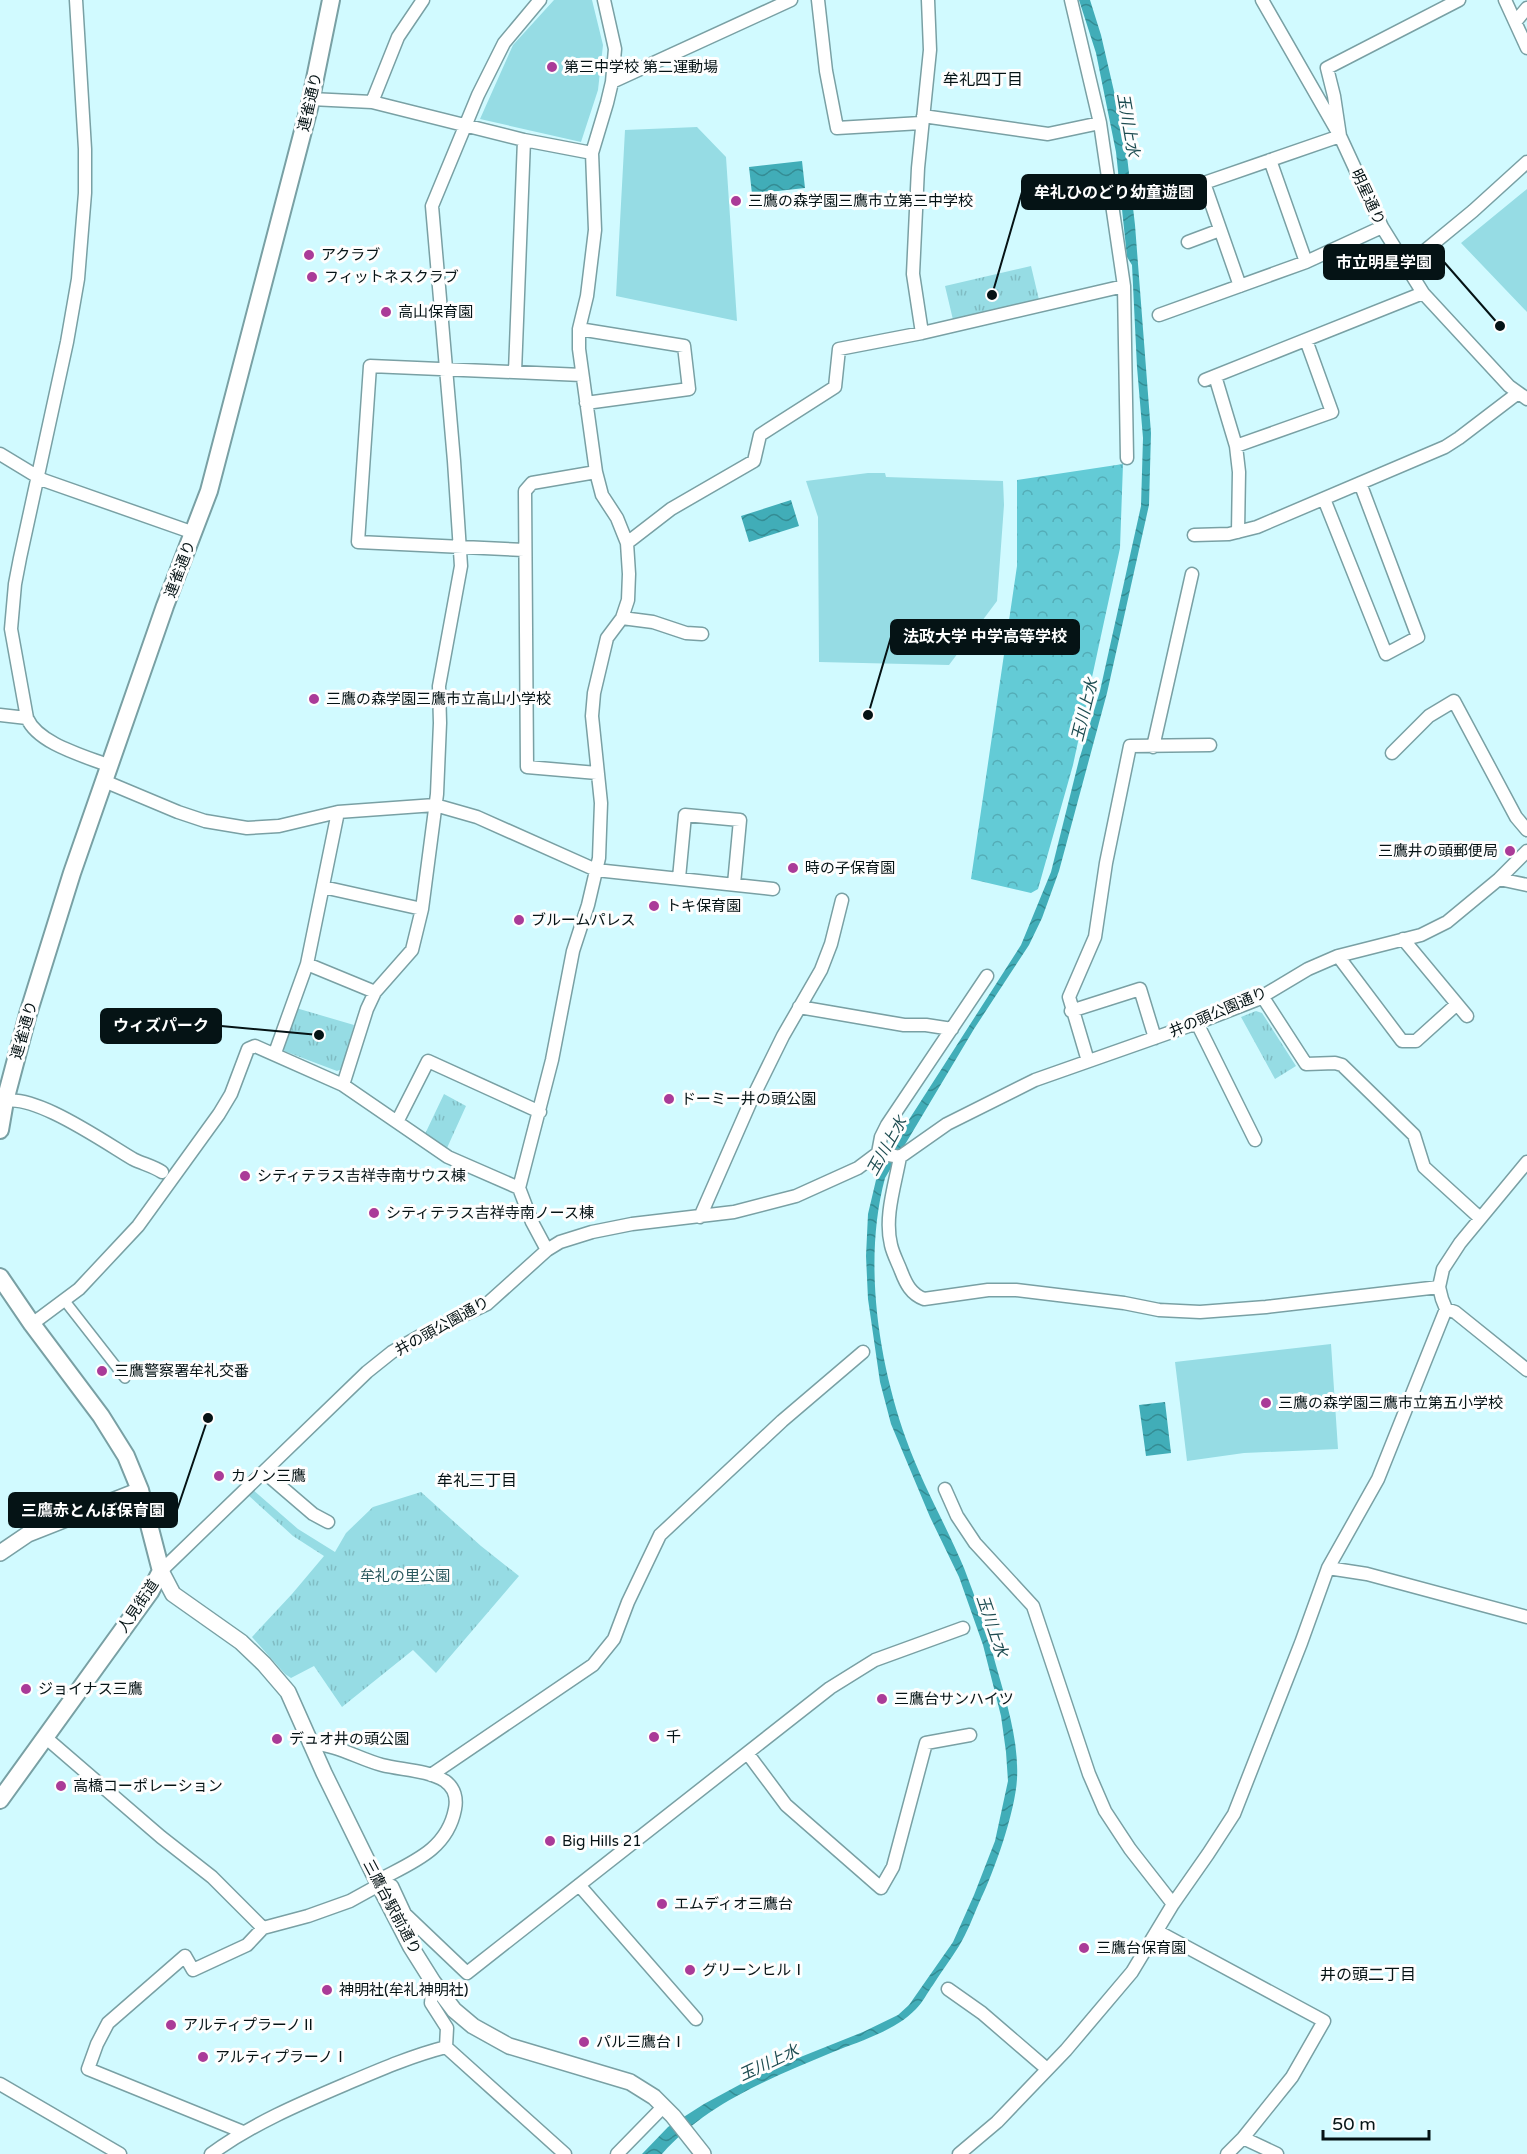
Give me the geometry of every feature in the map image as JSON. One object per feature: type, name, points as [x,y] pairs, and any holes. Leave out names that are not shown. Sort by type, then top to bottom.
[{"type":"main road","name":"連雀通り","points":[[0,1131],[2,1102],[52,938],[165,606],[208,491],[235,397],[311,99],[331,0]]},
{"type":"main road","name":"人見街道","points":[[0,1277],[106,1424],[126,1456],[140,1490],[161,1571],[150,1592],[0,1800]]},
{"type":"street","points":[[76,0],[85,149],[81,255],[70,330],[15,584],[11,629],[30,725],[45,738],[178,812],[205,821],[247,828],[279,826],[338,813],[435,805],[477,818],[596,870],[773,889]]},
{"type":"street","points":[[372,102],[394,46],[423,0]]},
{"type":"street","points":[[343,1084],[360,1028],[375,992],[412,950],[422,909],[435,805],[440,723],[439,686],[461,566],[432,206],[465,126],[504,43],[540,0]]},
{"type":"street","points":[[547,1250],[531,1222],[519,1188],[552,1060],[567,978],[596,870],[601,830],[601,802],[592,716],[594,693],[607,638],[622,618],[628,600],[627,543],[617,518],[602,495],[596,472],[579,350],[579,328],[587,296],[595,230],[592,153],[612,81],[615,49],[604,0]]},
{"type":"street","points":[[612,81],[791,0]]},
{"type":"street","points":[[818,0],[826,71],[837,128],[922,120],[1048,134],[1100,123]]},
{"type":"street","points":[[922,333],[913,274],[922,120],[930,50],[928,0]]},
{"type":"street","points":[[1071,0],[1100,123],[1124,286],[1127,458]]},
{"type":"street","name":"明星通り","points":[[1262,0],[1340,136],[1382,227],[1423,293],[1522,396]]},
{"type":"street","points":[[1240,286],[1204,183],[1340,136],[1328,68],[1459,0]]},
{"type":"street","points":[[1505,0],[1527,48]]},
{"type":"street","points":[[1516,21],[1527,8]]},
{"type":"street","points":[[311,99],[372,102],[525,140],[592,153]]},
{"type":"street","points":[[514,372],[525,140]]},
{"type":"street","points":[[1270,160],[1306,262]]},
{"type":"street","points":[[1406,267],[1527,162]]},
{"type":"street","points":[[1159,315],[1306,262],[1382,227]]},
{"type":"street","points":[[1188,242],[1220,230]]},
{"type":"street","points":[[627,543],[680,504],[754,461],[760,435],[835,387],[839,349],[922,333],[1124,286]]},
{"type":"street","points":[[1238,532],[1239,472],[1236,446],[1210,378],[1423,293]]},
{"type":"street","points":[[579,328],[684,345],[689,389],[586,403]]},
{"type":"street","points":[[1236,446],[1332,412],[1306,340]]},
{"type":"street","points":[[524,550],[358,542],[370,366],[582,375]]},
{"type":"street","points":[[1194,535],[1238,532],[1257,527],[1324,499],[1453,442],[1522,396]]},
{"type":"street","points":[[0,454],[37,476],[194,533]]},
{"type":"street","points":[[596,472],[532,483],[525,491],[524,550],[527,767],[597,773]]},
{"type":"street","points":[[1324,499],[1386,654],[1418,637],[1360,483]]},
{"type":"street","points":[[1153,747],[1192,574]]},
{"type":"street","points":[[622,618],[653,622],[686,633],[702,634]]},
{"type":"street","points":[[1392,753],[1429,716],[1454,701],[1516,817],[1527,830]]},
{"type":"street","points":[[0,715],[27,718]]},
{"type":"street","points":[[1088,1061],[1071,1011],[1069,997],[1095,937],[1130,746],[1210,745]]},
{"type":"street","points":[[275,1053],[307,964],[338,813]]},
{"type":"street","points":[[679,878],[685,814],[740,820],[734,884]]},
{"type":"street","name":"井の頭公園通り","points":[[899,1157],[947,1124],[1035,1080],[1197,1023],[1262,996],[1308,969],[1338,956],[1421,935],[1447,922],[1499,879],[1527,851]]},
{"type":"street","points":[[1499,879],[1527,885]]},
{"type":"street","points":[[323,887],[422,909]]},
{"type":"street","points":[[700,1217],[750,1103],[821,969],[831,944],[842,900]]},
{"type":"street","points":[[1403,939],[1467,1016]]},
{"type":"street","points":[[1338,956],[1402,1041],[1416,1041],[1456,1004]]},
{"type":"street","points":[[307,964],[375,992]]},
{"type":"street","points":[[987,976],[886,1125],[881,1137],[879,1154],[899,1157],[891,1203],[889,1229],[891,1245],[909,1289],[917,1296],[924,1299],[988,1290],[1007,1290],[1124,1303],[1159,1310],[1200,1312],[1266,1307],[1440,1287]]},
{"type":"street","points":[[1071,1011],[1140,989],[1155,1038]]},
{"type":"street","points":[[1262,996],[1306,1064],[1335,1063],[1342,1065],[1414,1135],[1424,1167],[1480,1218]]},
{"type":"street","points":[[799,1007],[904,1025],[926,1025],[952,1029]]},
{"type":"street","points":[[1197,1023],[1255,1140]]},
{"type":"street","points":[[32,1324],[79,1289],[138,1226],[219,1114],[231,1095],[249,1049],[255,1046],[343,1084],[448,1157],[519,1188]]},
{"type":"street","points":[[397,1122],[428,1061],[540,1112]]},
{"type":"street","points":[[2,1102],[47,1108],[136,1161],[162,1172]]},
{"type":"street","name":"井の頭公園通り","points":[[161,1571],[359,1380],[392,1352],[487,1304],[547,1250],[560,1242],[592,1232],[632,1224],[734,1212],[796,1196],[858,1168],[879,1154]]},
{"type":"street","points":[[959,2154],[997,2122],[1066,2050],[1132,1972],[1173,1904],[1234,1814],[1328,1568],[1378,1479],[1446,1309],[1440,1287],[1443,1269],[1455,1249],[1527,1162]]},
{"type":"street","points":[[68,1305],[124,1378]]},
{"type":"street","points":[[1446,1309],[1455,1312],[1527,1370]]},
{"type":"street","points":[[431,1775],[593,1665],[614,1640],[628,1602],[660,1534],[782,1421],[862,1352]]},
{"type":"street","points":[[264,1472],[313,1514],[328,1522]]},
{"type":"street","points":[[945,1489],[957,1516],[975,1543],[1033,1606],[1086,1764],[1105,1811],[1130,1849],[1173,1904]]},
{"type":"street","points":[[0,1553],[28,1534],[140,1490]]},
{"type":"street","points":[[1328,1568],[1367,1574],[1527,1617]]},
{"type":"street","name":"三鷹台駅前通り","points":[[161,1571],[173,1594],[241,1642],[288,1692],[324,1773],[411,1947],[454,2010],[509,2046],[630,2082],[654,2097],[703,2154]]},
{"type":"street","points":[[378,1883],[392,1886],[405,1914],[467,1973],[830,1688],[875,1660],[963,1628]]},
{"type":"street","points":[[748,1754],[786,1805],[881,1888],[894,1868],[926,1743],[970,1735]]},
{"type":"street","points":[[45,1737],[161,1837],[213,1877],[263,1928]]},
{"type":"street","points":[[243,2132],[88,2069],[108,2023],[185,1956],[193,1970],[247,1945],[263,1928],[308,1916],[350,1901],[430,1852],[443,1838],[453,1819],[457,1800],[448,1784],[431,1775],[373,1762],[324,1744],[312,1744]]},
{"type":"street","points":[[579,1885],[696,2019]]},
{"type":"street","points":[[1157,1931],[1324,2021],[1292,2077],[1243,2138],[1227,2154]]},
{"type":"street","points":[[433,1982],[431,2003],[447,2028],[446,2047]]},
{"type":"street","points":[[948,1989],[982,2013],[1047,2069]]},
{"type":"street","points":[[211,2154],[243,2132],[309,2100],[417,2055],[446,2047]]},
{"type":"street","points":[[446,2047],[565,2154]]},
{"type":"street","points":[[0,2084],[120,2154]]},
{"type":"street","points":[[617,2154],[668,2112]]},
{"type":"street","points":[[1243,2138],[1277,2154]]},
{"type":"green space","name":"第三中学校 第二運動場","points":[[554,0],[592,0],[603,45],[598,90],[581,142],[480,119],[513,45]]},
{"type":"green space","points":[[697,127],[726,157],[737,321],[616,296],[625,130]]},
{"type":"green space","points":[[1527,189],[1527,312],[1461,243]]},
{"type":"green space","points":[[1031,266],[1040,304],[954,324],[945,286]]},
{"type":"green space","points":[[1123,464],[1120,548],[1073,765],[1038,889],[1031,893],[971,879],[1017,566],[1017,480]]},
{"type":"green space","points":[[885,473],[886,477],[1003,481],[1004,505],[997,601],[949,665],[819,662],[818,517],[806,481]]},
{"type":"green space","points":[[296,1008],[354,1025],[342,1069],[337,1071],[284,1051],[283,1045]]},
{"type":"green space","points":[[1256,1011],[1262,1013],[1296,1066],[1275,1079],[1241,1017]]},
{"type":"green space","points":[[444,1094],[466,1106],[447,1148],[425,1134]]},
{"type":"green space","points":[[1331,1344],[1338,1449],[1244,1453],[1187,1461],[1175,1362]]},
{"type":"green space","name":"牟礼の里公園","points":[[253,1490],[298,1529],[335,1552],[346,1533],[373,1507],[421,1492],[481,1546],[519,1576],[436,1673],[413,1650],[342,1707],[314,1666],[291,1678],[252,1637],[324,1556],[293,1536],[248,1495]]},
{"type":"water","points":[[1079,0],[1090,0],[1101,35],[1125,139],[1135,225],[1151,433],[1149,505],[1107,693],[1059,871],[1042,918],[1029,945],[974,1029],[885,1178],[878,1210],[875,1242],[877,1310],[881,1343],[896,1408],[912,1456],[969,1580],[1008,1709],[1017,1765],[1012,1808],[997,1859],[962,1941],[923,2000],[908,2017],[888,2029],[786,2072],[741,2094],[699,2120],[662,2154],[642,2154],[668,2127],[704,2104],[763,2072],[863,2032],[898,2015],[909,2005],[953,1942],[974,1895],[995,1841],[1008,1781],[1001,1716],[983,1645],[959,1577],[930,1517],[891,1424],[880,1382],[868,1299],[866,1256],[868,1214],[876,1180],[894,1143],[1021,945],[1051,872],[1079,760],[1100,691],[1141,506],[1143,438],[1132,265],[1127,257],[1116,152],[1096,53]]},
{"type":"water","points":[[802,161],[805,188],[752,194],[749,167]]},
{"type":"water","points":[[791,500],[799,526],[749,542],[741,516]]},
{"type":"water","points":[[1165,1402],[1171,1453],[1146,1456],[1139,1405]]},
{"type":"place","name":"第三中学校 第二運動場","points":[[552,67]]},
{"type":"place","name":"三鷹の森学園三鷹市立第三中学校","points":[[736,201]]},
{"type":"place","name":"アクラブ","points":[[309,255]]},
{"type":"place","name":"フィットネスクラブ","points":[[312,277]]},
{"type":"place","name":"牟礼ひのどり幼童遊園","points":[[992,295]]},
{"type":"place","name":"高山保育園","points":[[386,312]]},
{"type":"place","name":"市立明星学園","points":[[1500,326]]},
{"type":"place","name":"三鷹の森学園三鷹市立高山小学校","points":[[314,699]]},
{"type":"place","name":"法政大学 中学高等学校","points":[[868,715]]},
{"type":"place","name":"三鷹井の頭郵便局","points":[[1510,851]]},
{"type":"place","name":"時の子保育園","points":[[793,868]]},
{"type":"place","name":"トキ保育園","points":[[654,906]]},
{"type":"place","name":"ブルームパレス","points":[[519,920]]},
{"type":"place","name":"ウィズパーク","points":[[319,1035]]},
{"type":"place","name":"ドーミー井の頭公園","points":[[669,1099]]},
{"type":"place","name":"シティテラス吉祥寺南サウス棟","points":[[245,1176]]},
{"type":"place","name":"シティテラス吉祥寺南ノース棟","points":[[374,1213]]},
{"type":"place","name":"三鷹警察署牟礼交番","points":[[102,1371]]},
{"type":"place","name":"三鷹の森学園三鷹市立第五小学校","points":[[1266,1403]]},
{"type":"place","name":"三鷹赤とんぼ保育園","points":[[208,1418]]},
{"type":"place","name":"カノン三鷹","points":[[219,1476]]},
{"type":"place","name":"ジョイナス三鷹","points":[[26,1689]]},
{"type":"place","name":"三鷹台サンハイツ","points":[[882,1699]]},
{"type":"place","name":"千","points":[[654,1737]]},
{"type":"place","name":"デュオ井の頭公園","points":[[277,1739]]},
{"type":"place","name":"高橋コーポレーション","points":[[61,1786]]},
{"type":"place","name":"Big Hills 21","points":[[550,1841]]},
{"type":"place","name":"エムディオ三鷹台","points":[[662,1904]]},
{"type":"place","name":"三鷹台保育園","points":[[1084,1948]]},
{"type":"place","name":"グリーンヒルⅠ","points":[[690,1970]]},
{"type":"place","name":"神明社(牟礼神明社)","points":[[327,1990]]},
{"type":"place","name":"アルティプラーノⅡ","points":[[171,2025]]},
{"type":"place","name":"パル三鷹台Ⅰ","points":[[584,2042]]},
{"type":"place","name":"アルティプラーノⅠ","points":[[203,2057]]},
{"type":"district","name":"牟礼四丁目","points":[[983,80]]},
{"type":"district","name":"牟礼三丁目","points":[[477,1481]]},
{"type":"district","name":"井の頭二丁目","points":[[1368,1975]]},
{"type":"water label","name":"玉川上水","points":[[1128,125]]},
{"type":"water label","name":"玉川上水","points":[[1085,710]]},
{"type":"water label","name":"玉川上水","points":[[887,1146]]},
{"type":"water label","name":"玉川上水","points":[[992,1626]]},
{"type":"water label","name":"玉川上水","points":[[769,2063]]}]
